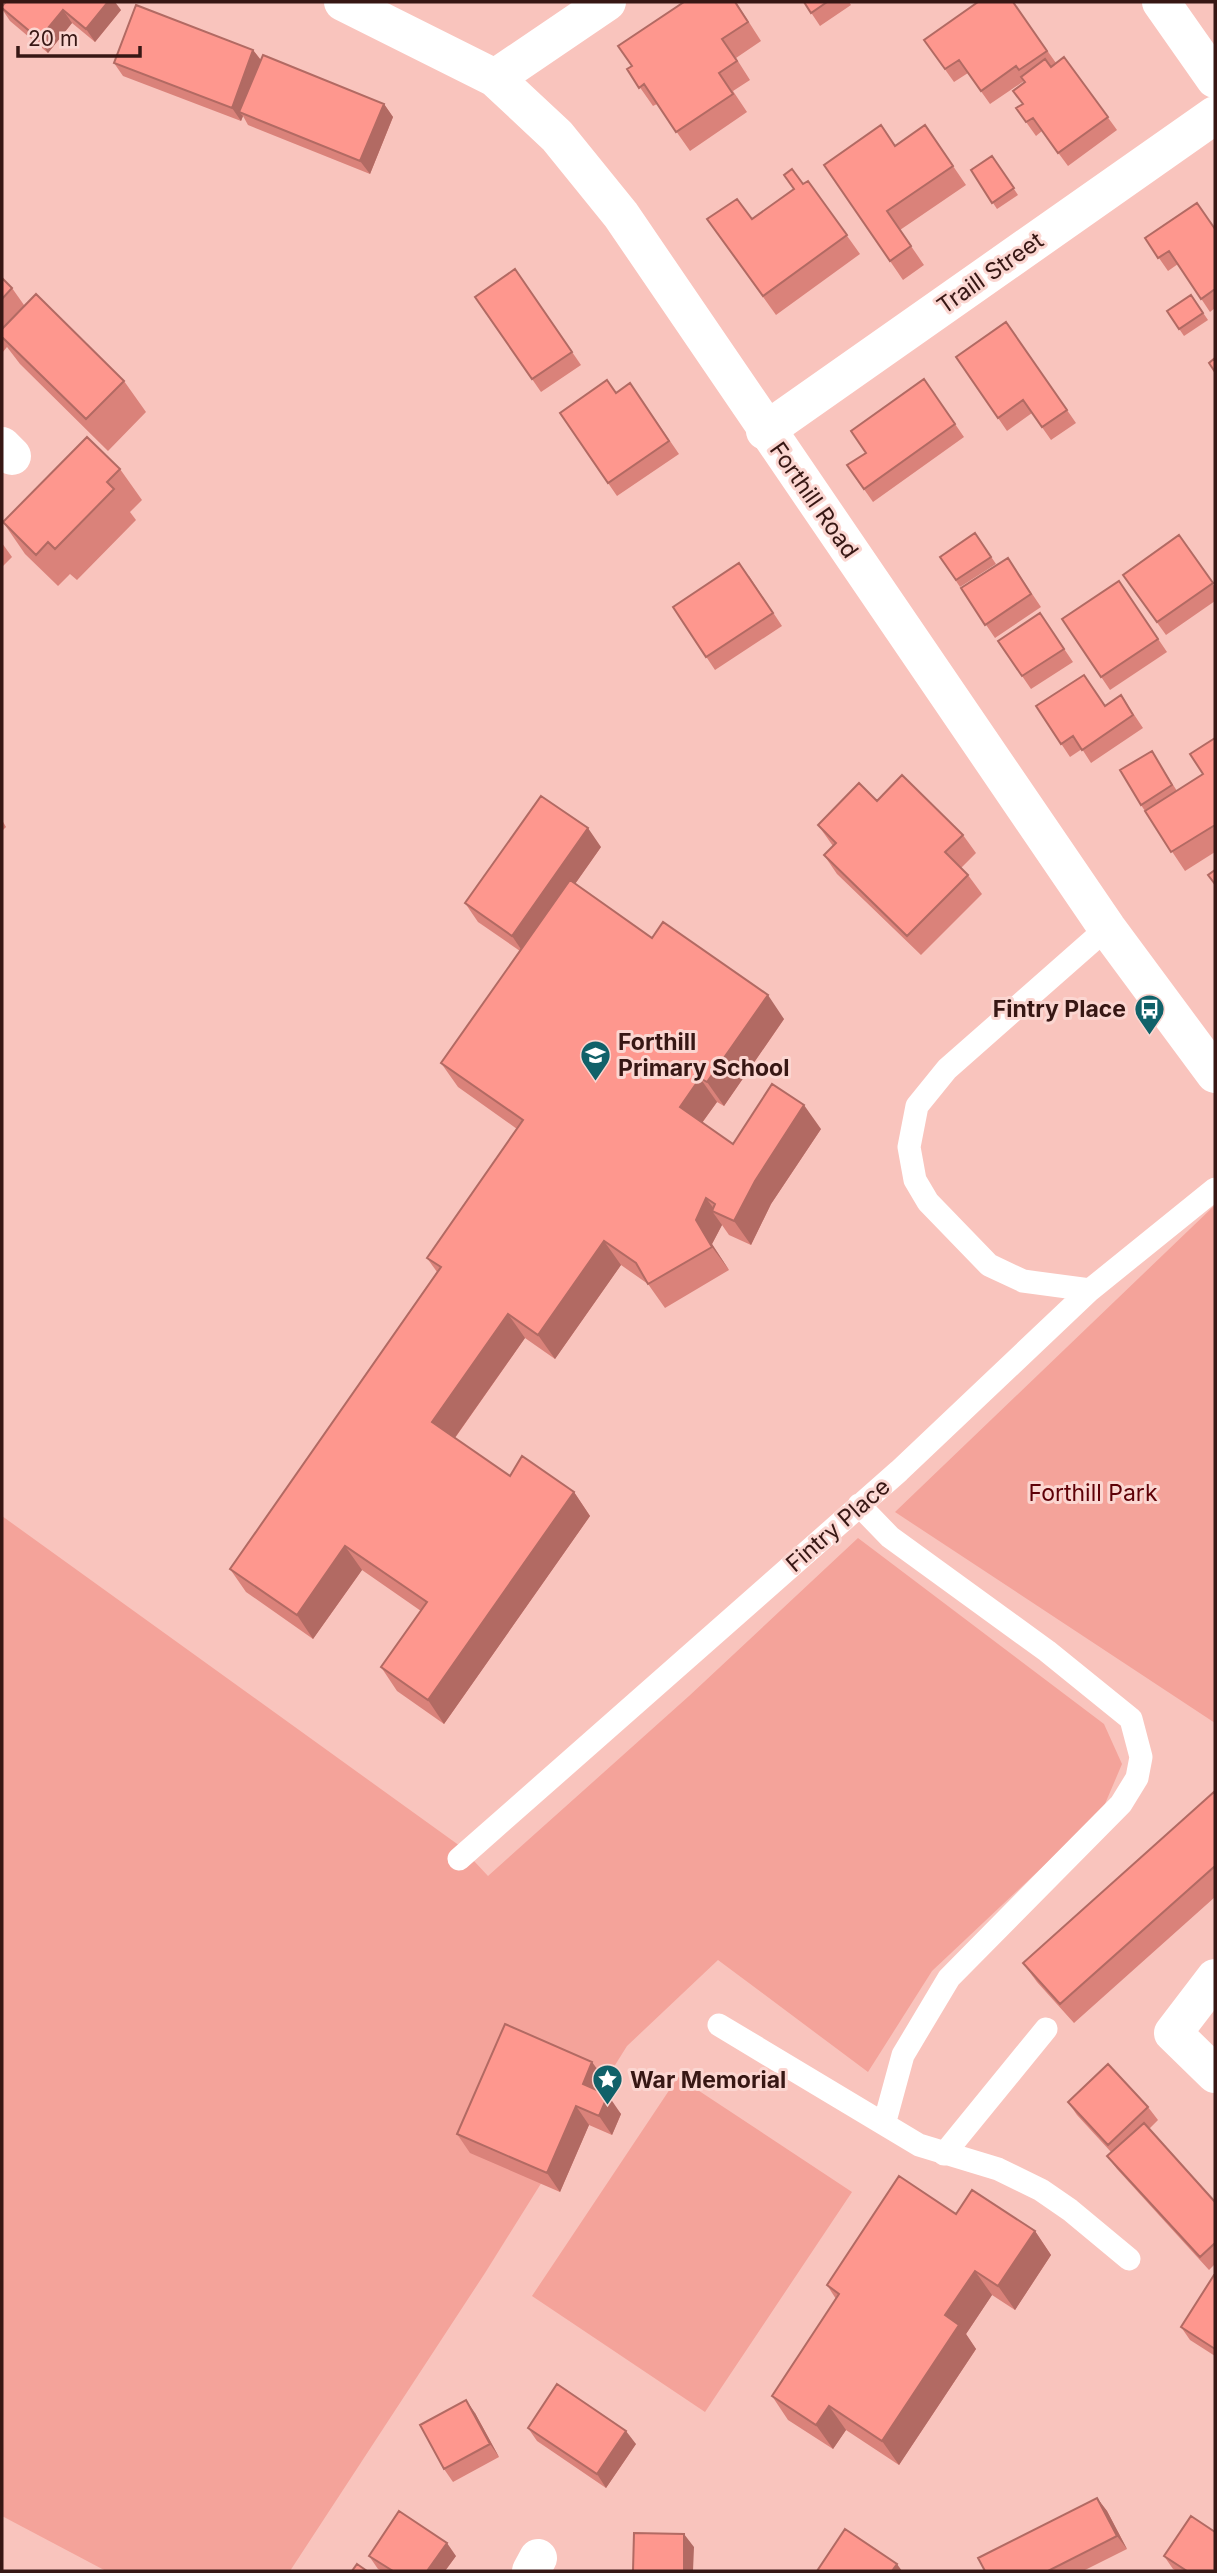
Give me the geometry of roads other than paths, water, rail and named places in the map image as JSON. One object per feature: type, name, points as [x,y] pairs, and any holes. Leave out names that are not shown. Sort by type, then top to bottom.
[{"type":"street","name":"Forthill Road","points":[[343,2],[495,78],[557,136],[621,215],[765,431],[1107,928],[1215,1074]]},
{"type":"street","points":[[495,78],[607,2]]},
{"type":"street","points":[[1161,2],[1215,79]]},
{"type":"street","name":"Traill Street","points":[[765,431],[1215,115]]},
{"type":"street","points":[[1215,1978],[1173,2033],[1215,2074]]},
{"type":"lane","points":[[1090,1290],[1023,1281],[989,1265],[928,1202],[915,1180],[909,1147],[917,1106],[947,1069],[1107,928]]},
{"type":"lane","name":"Fintry Place","points":[[459,1859],[859,1505],[1090,1290],[1215,1189]]},
{"type":"lane","points":[[859,1505],[890,1537],[1047,1651],[1131,1719],[1141,1757],[1138,1778],[1121,1804],[950,1979],[903,2055],[885,2121]]},
{"type":"lane","points":[[719,2025],[885,2121],[919,2145],[998,2169],[1041,2190],[1070,2210],[1129,2259]]},
{"type":"lane","points":[[944,2154],[1046,2029]]},
{"type":"place","name":"Fintry Place","points":[[1149,1036]]},
{"type":"place","name":"Forthill Primary School","points":[[595,1082]]},
{"type":"place","name":"War Memorial","points":[[607,2107]]},
{"type":"park label","name":"Forthill Park","points":[[1093,1493]]}]
